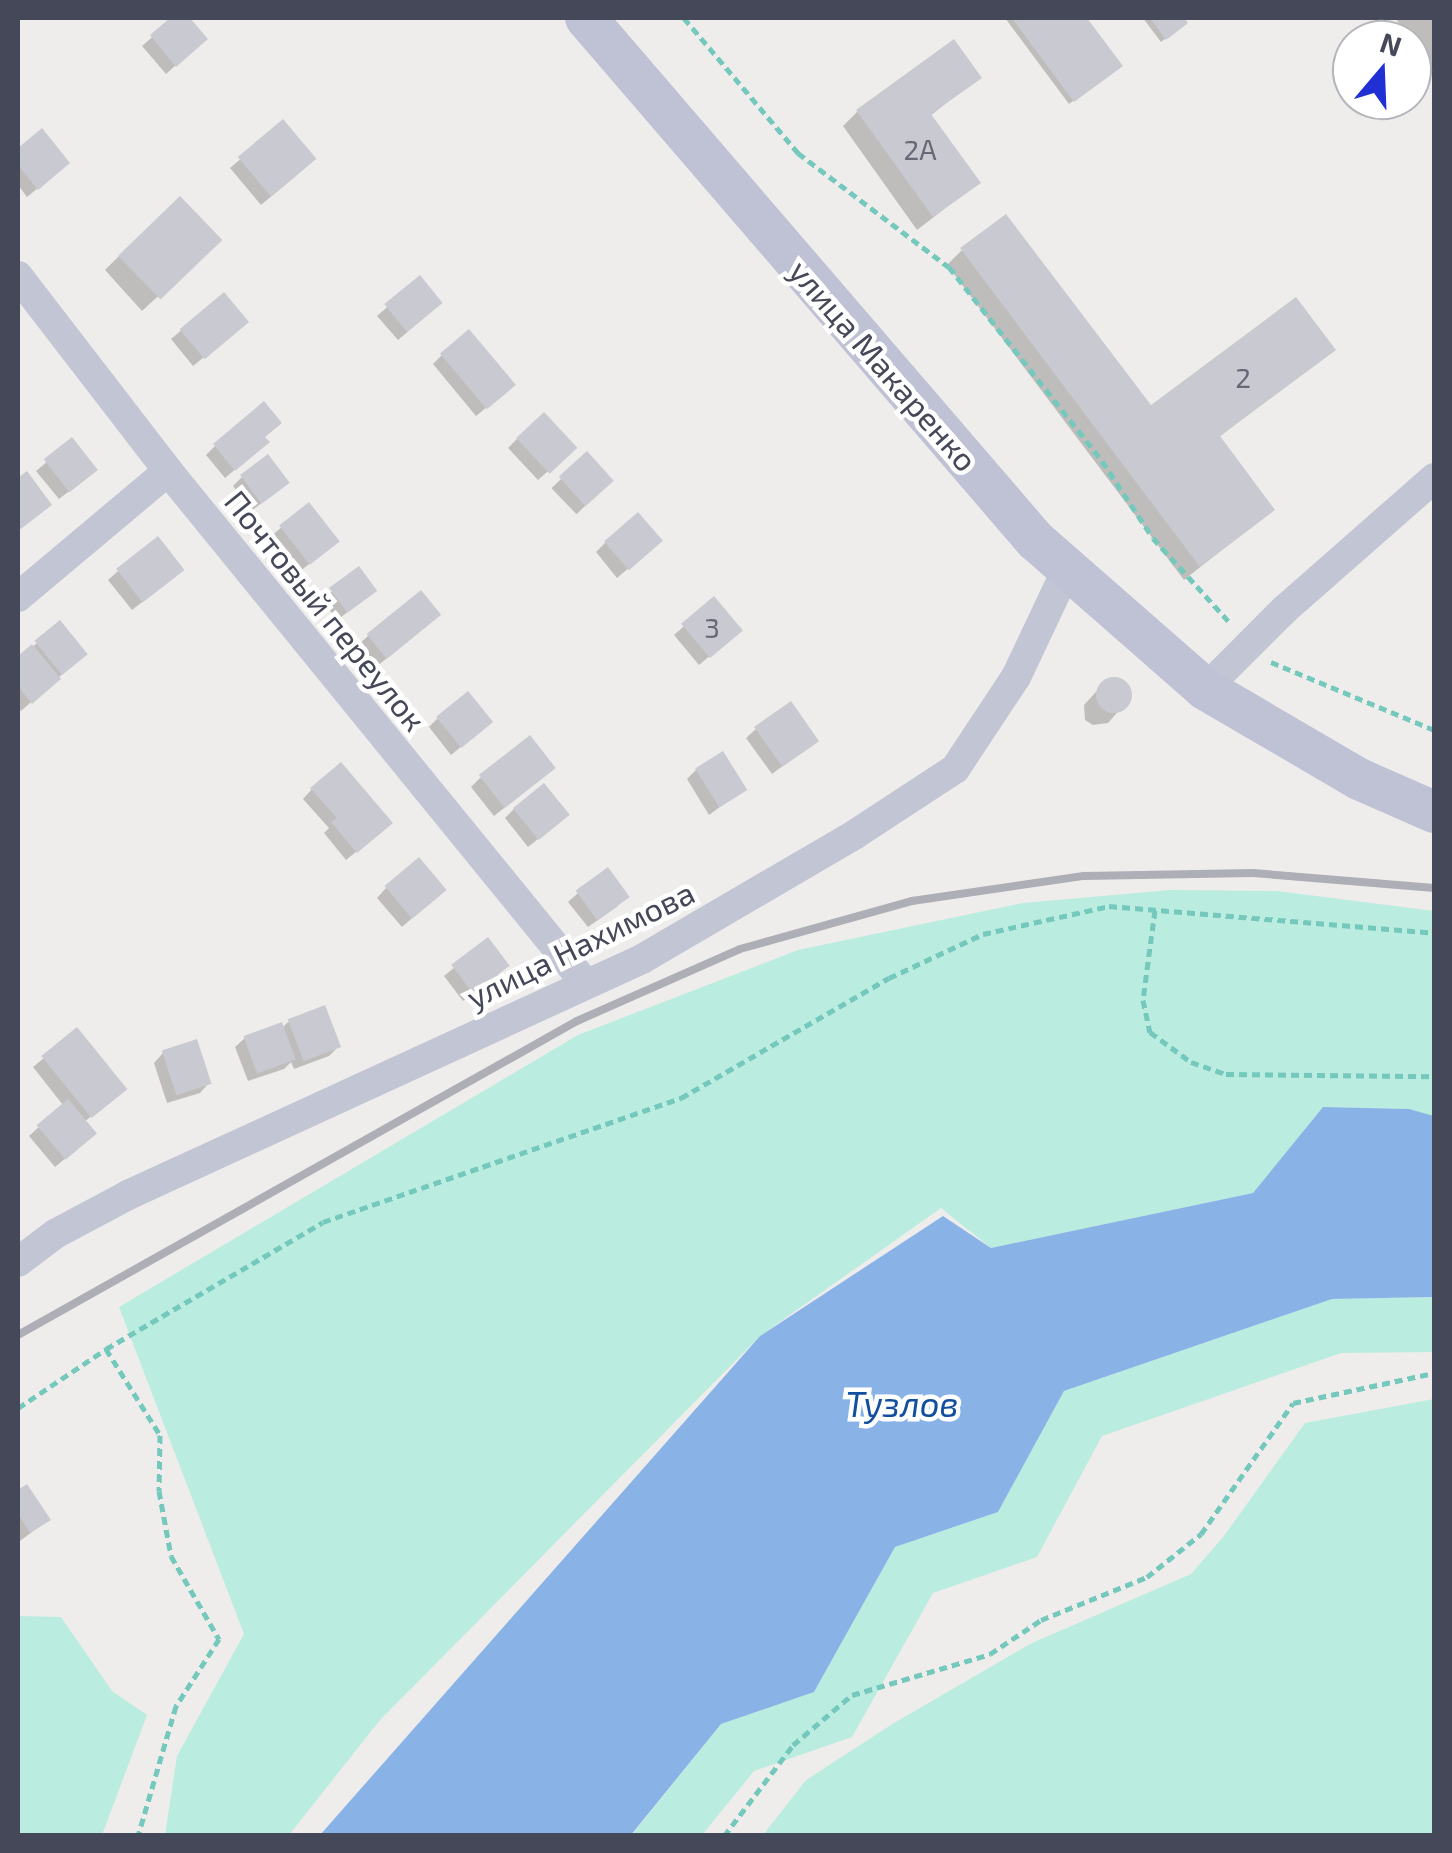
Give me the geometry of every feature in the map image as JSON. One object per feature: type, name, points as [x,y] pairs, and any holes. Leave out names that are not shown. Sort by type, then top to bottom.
[{"type":"main road","name":"улица Макаренко","points":[[586,18],[1022,525],[1067,568],[1205,689],[1360,779],[1434,812]]},
{"type":"street","name":"Почтовый переулок","points":[[18,276],[168,472],[586,984]]},
{"type":"street","points":[[18,597],[168,472]]},
{"type":"street","points":[[1205,689],[1434,478]]},
{"type":"street","name":"улица Нахимова","points":[[18,1262],[55,1234],[128,1195],[642,958],[854,835],[955,769],[1016,677],[1067,568]]},
{"type":"path","points":[[684,18],[798,153],[949,267],[1102,461],[1153,538],[1264,659],[1434,730]]},
{"type":"path","points":[[18,1408],[106,1349],[323,1222],[681,1098],[889,978],[983,934],[1109,906],[1434,933]]},
{"type":"path","points":[[1155,910],[1143,1000],[1150,1032],[1191,1062],[1226,1074],[1434,1076]]},
{"type":"path","points":[[106,1349],[160,1435],[160,1491],[171,1556],[219,1640],[176,1706],[138,1836]]},
{"type":"path","points":[[724,1836],[793,1745],[852,1695],[990,1654],[1042,1620],[1147,1578],[1201,1534],[1293,1403],[1434,1372]]},
{"type":"green space","points":[[1170,890],[1277,891],[1434,911],[1434,1116],[1408,1109],[1323,1107],[1253,1193],[991,1248],[941,1208],[760,1336],[380,1720],[289,1835],[165,1835],[177,1756],[244,1634],[119,1307],[578,1035],[798,950],[1023,903]]},
{"type":"green space","points":[[1434,1297],[1434,1352],[1341,1353],[1102,1436],[1037,1557],[933,1593],[852,1737],[754,1771],[702,1835],[631,1836],[721,1724],[814,1692],[895,1547],[998,1512],[1064,1391],[1332,1299]]},
{"type":"green space","points":[[1434,1399],[1434,1835],[763,1835],[806,1780],[894,1723],[1032,1643],[1191,1574],[1224,1536],[1305,1423]]},
{"type":"green space","points":[[18,1616],[61,1617],[112,1691],[147,1715],[102,1835],[18,1835]]},
{"type":"water","name":"Тузлов","points":[[1323,1107],[1409,1109],[1434,1116],[1434,1297],[1332,1299],[1064,1391],[998,1512],[895,1547],[814,1692],[721,1724],[631,1835],[320,1835],[760,1336],[943,1216],[991,1248],[1253,1193]]},
{"type":"building","points":[[170,18],[190,18],[208,39],[176,67],[150,35]]},
{"type":"building","points":[[1012,18],[1087,18],[1123,66],[1074,102]]},
{"type":"building","points":[[1150,18],[1184,18],[1188,23],[1166,40]]},
{"type":"building","points":[[954,39],[982,78],[931,114],[981,183],[933,217],[856,110]]},
{"type":"building","points":[[283,119],[316,159],[271,197],[238,157]]},
{"type":"building","points":[[42,128],[70,163],[38,190],[18,165],[18,148]]},
{"type":"building","points":[[180,196],[222,240],[161,300],[118,256]]},
{"type":"building","points":[[1006,214],[1151,405],[1296,297],[1336,350],[1220,436],[1275,510],[1200,567],[960,248]]},
{"type":"building","points":[[420,275],[443,303],[407,332],[384,304]]},
{"type":"building","points":[[224,292],[249,322],[205,359],[180,329]]},
{"type":"building","points":[[469,329],[516,385],[487,409],[440,353]]},
{"type":"building","points":[[264,401],[282,423],[265,437],[270,442],[235,471],[213,444]]},
{"type":"building","points":[[544,412],[577,448],[550,474],[516,438]]},
{"type":"building","points":[[72,437],[98,470],[69,492],[44,459]]},
{"type":"building","points":[[587,451],[614,481],[586,506],[559,476]]},
{"type":"building","points":[[268,454],[290,483],[262,504],[240,475]]},
{"type":"building","points":[[27,471],[52,505],[18,531],[18,478]]},
{"type":"building","points":[[309,502],[340,541],[310,565],[279,525]]},
{"type":"building","points":[[638,512],[663,541],[629,570],[604,542]]},
{"type":"building","points":[[158,536],[184,570],[143,603],[116,569]]},
{"type":"building","points":[[359,566],[377,591],[347,613],[329,588]]},
{"type":"building","points":[[421,590],[441,615],[387,659],[367,634]]},
{"type":"building","points":[[714,596],[743,630],[710,658],[681,624]]},
{"type":"building","points":[[60,620],[88,654],[62,675],[34,641]]},
{"type":"building","points":[[32,644],[61,679],[32,704],[18,686],[18,656]]},
{"type":"building","points":[[1114,677],[1127,682],[1132,695],[1127,708],[1114,713],[1101,708],[1096,695],[1101,682]]},
{"type":"building","points":[[468,691],[493,722],[461,748],[436,717]]},
{"type":"building","points":[[791,701],[819,741],[782,767],[754,727]]},
{"type":"building","points":[[530,735],[556,768],[505,808],[479,775]]},
{"type":"building","points":[[723,751],[747,790],[719,807],[695,768]]},
{"type":"building","points":[[341,762],[393,823],[357,853],[331,822],[337,818],[310,788]]},
{"type":"building","points":[[544,783],[570,815],[539,840],[513,808]]},
{"type":"building","points":[[419,857],[447,890],[412,919],[385,886]]},
{"type":"building","points":[[608,867],[630,897],[597,920],[576,891]]},
{"type":"building","points":[[488,937],[510,966],[473,993],[451,965]]},
{"type":"building","points":[[325,1005],[341,1047],[304,1061],[288,1019]]},
{"type":"building","points":[[282,1022],[296,1060],[257,1074],[243,1036]]},
{"type":"building","points":[[77,1027],[127,1089],[92,1118],[41,1056]]},
{"type":"building","points":[[197,1039],[212,1084],[176,1095],[162,1050]]},
{"type":"building","points":[[68,1099],[97,1133],[66,1160],[37,1125]]},
{"type":"building","points":[[27,1484],[51,1520],[30,1533],[18,1514],[18,1490]]},
{"type":"railway","points":[[18,1335],[577,1021],[740,949],[912,901],[1084,876],[1253,873],[1434,888]]}]
